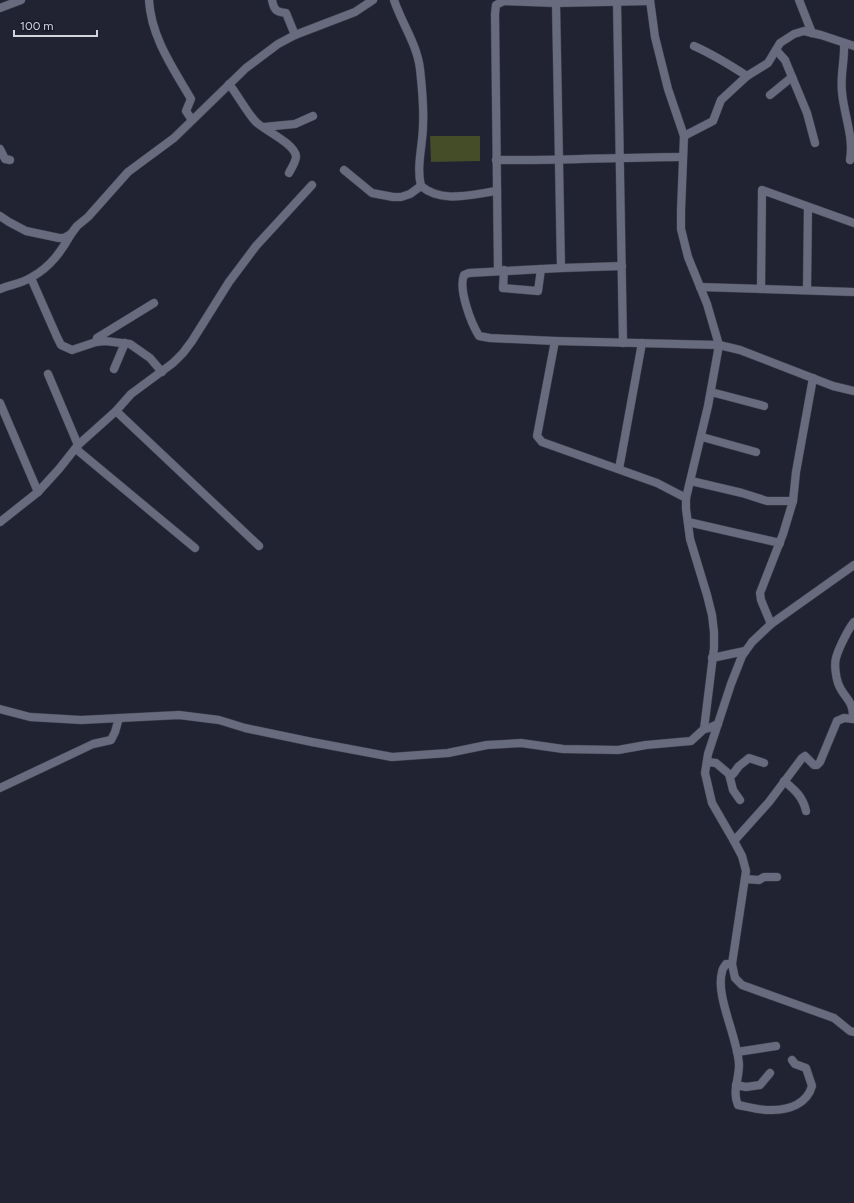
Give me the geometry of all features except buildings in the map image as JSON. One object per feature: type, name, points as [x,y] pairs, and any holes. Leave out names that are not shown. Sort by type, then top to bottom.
[{"type":"street","points":[[0,8],[21,0]]},
{"type":"street","points":[[149,0],[150,13],[159,42],[191,100],[186,111],[192,120]]},
{"type":"street","points":[[272,0],[274,8],[278,12],[286,13],[295,35]]},
{"type":"street","points":[[0,289],[31,278],[49,265],[71,234],[125,175],[174,138],[246,68],[278,44],[295,35],[356,12],[373,0]]},
{"type":"street","points":[[394,0],[418,56],[424,124],[420,159],[421,186]]},
{"type":"street","points":[[541,268],[538,290],[503,288],[496,160],[495,3],[504,1],[556,3],[650,0],[655,36],[666,81],[684,136],[681,229],[688,257],[713,322],[719,345],[702,437],[686,498],[688,522],[694,553],[712,615],[714,632],[704,729]]},
{"type":"street","points":[[799,0],[812,33]]},
{"type":"street","points":[[617,2],[623,343]]},
{"type":"street","points":[[556,3],[561,268]]},
{"type":"street","points":[[684,136],[713,121],[722,100],[747,76],[768,63],[780,43],[794,34],[804,32],[821,34],[854,46]]},
{"type":"street","points":[[844,42],[845,57],[841,76],[842,94],[852,142],[850,160]]},
{"type":"street","points":[[694,46],[710,53],[747,76]]},
{"type":"street","points":[[776,50],[785,60],[807,113],[815,143]]},
{"type":"street","points":[[770,95],[792,77]]},
{"type":"street","points":[[229,84],[256,122],[288,145],[296,154],[295,162],[289,173]]},
{"type":"street","points":[[264,127],[295,124],[313,116]]},
{"type":"street","points":[[0,149],[5,159],[10,160]]},
{"type":"street","points":[[496,160],[683,157]]},
{"type":"street","points":[[344,170],[372,193],[401,197],[410,194],[421,186]]},
{"type":"street","points":[[0,522],[38,492],[77,447],[116,411],[131,394],[173,364],[187,347],[228,282],[256,246],[312,185]]},
{"type":"street","points":[[421,186],[439,195],[451,197],[497,191]]},
{"type":"street","points":[[761,288],[762,190],[854,224]]},
{"type":"street","points":[[808,207],[808,290]]},
{"type":"street","points":[[0,216],[26,231],[59,238],[64,238],[71,234]]},
{"type":"street","points":[[622,266],[501,270],[469,273],[464,275],[462,280],[467,308],[473,326],[479,336],[490,338],[719,345],[740,350],[833,386],[854,391]]},
{"type":"street","points":[[31,278],[61,345],[72,350],[96,342],[105,341],[130,344],[150,358],[162,372]]},
{"type":"street","points":[[700,287],[854,292]]},
{"type":"street","points":[[96,342],[98,338],[154,302]]},
{"type":"street","points":[[555,341],[537,436],[542,442],[657,483],[686,498]]},
{"type":"street","points":[[114,369],[125,343]]},
{"type":"street","points":[[619,469],[642,343]]},
{"type":"street","points":[[48,374],[77,447],[195,548]]},
{"type":"street","points":[[771,624],[761,600],[760,593],[780,543],[793,501],[796,472],[813,378]]},
{"type":"street","points":[[711,392],[764,406]]},
{"type":"street","points":[[0,403],[38,492]]},
{"type":"street","points":[[116,411],[259,546]]},
{"type":"street","points":[[702,437],[756,452]]},
{"type":"street","points":[[691,481],[742,493],[767,501],[793,501]]},
{"type":"street","points":[[688,522],[780,543]]},
{"type":"street","points":[[854,565],[771,624],[752,642],[745,651],[736,670],[718,724],[706,762],[705,773],[712,803],[734,840],[746,871],[732,964],[735,978],[742,985],[834,1018],[850,1031],[854,1032]]},
{"type":"street","points":[[734,840],[769,802],[802,758],[805,756],[814,765],[820,762],[837,721],[844,718],[853,719],[854,712],[850,700],[838,684],[836,658],[848,629],[854,622]]},
{"type":"street","points":[[712,658],[745,651]]},
{"type":"street","points":[[0,709],[30,717],[81,720],[179,715],[219,720],[245,728],[392,757],[448,753],[487,745],[522,743],[563,749],[618,750],[691,740],[704,729],[718,724]]},
{"type":"street","points":[[0,788],[93,744],[111,740],[119,718]]},
{"type":"street","points":[[729,774],[733,774],[739,766],[749,758],[764,763]]},
{"type":"street","points":[[706,762],[716,763],[729,774],[733,790],[740,800]]},
{"type":"street","points":[[784,781],[800,795],[806,811]]},
{"type":"street","points":[[745,879],[759,880],[764,877],[778,876]]},
{"type":"street","points":[[732,964],[726,964],[722,972],[720,990],[737,1052],[739,1067],[735,1095],[738,1105],[771,1110],[787,1109],[800,1103],[807,1097],[812,1086],[806,1068],[795,1064],[792,1060]]},
{"type":"street","points":[[737,1052],[776,1046]]},
{"type":"street","points":[[736,1085],[746,1087],[755,1086],[762,1083],[770,1073]]},
{"type":"green space","points":[[430,136],[480,136],[480,161],[431,162]]}]
